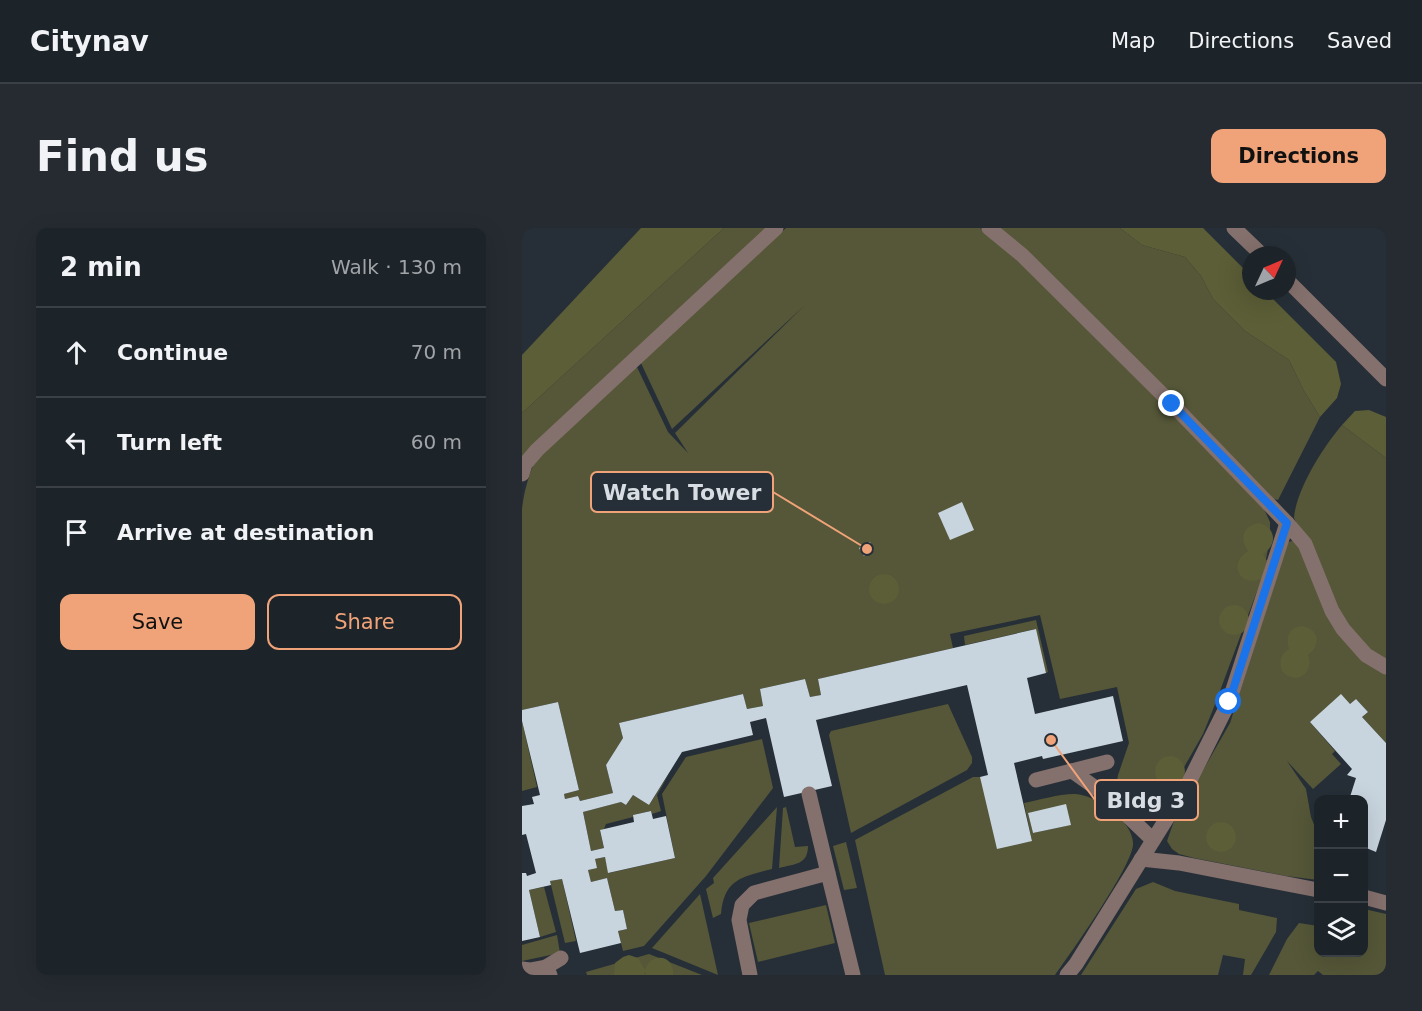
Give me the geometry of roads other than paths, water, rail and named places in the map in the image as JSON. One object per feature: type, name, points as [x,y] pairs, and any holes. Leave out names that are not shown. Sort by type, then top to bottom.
[{"type":"street","points":[[522,474],[525,464],[537,450],[776,228]]},
{"type":"street","points":[[989,228],[1022,255],[1172,404],[1287,523],[1305,544],[1332,610],[1343,629],[1366,655],[1386,667]]},
{"type":"street","points":[[1234,228],[1253,246]]},
{"type":"street","points":[[1296,289],[1386,379]]},
{"type":"street","points":[[1067,975],[1187,786],[1229,702],[1287,523]]},
{"type":"street","points":[[1036,780],[1107,762]]},
{"type":"street","points":[[1072,771],[1107,796],[1153,840]]},
{"type":"street","points":[[809,794],[853,975]]},
{"type":"street","points":[[1141,859],[1179,863],[1314,889]]},
{"type":"street","points":[[750,975],[739,920],[742,905],[754,893],[828,873]]},
{"type":"street","points":[[1368,898],[1386,903]]},
{"type":"street","points":[[522,969],[548,971],[561,958]]},
{"type":"place","name":"Watch Tower","points":[[867,549]]},
{"type":"place","name":"Bldg 3","points":[[1051,740]]}]
